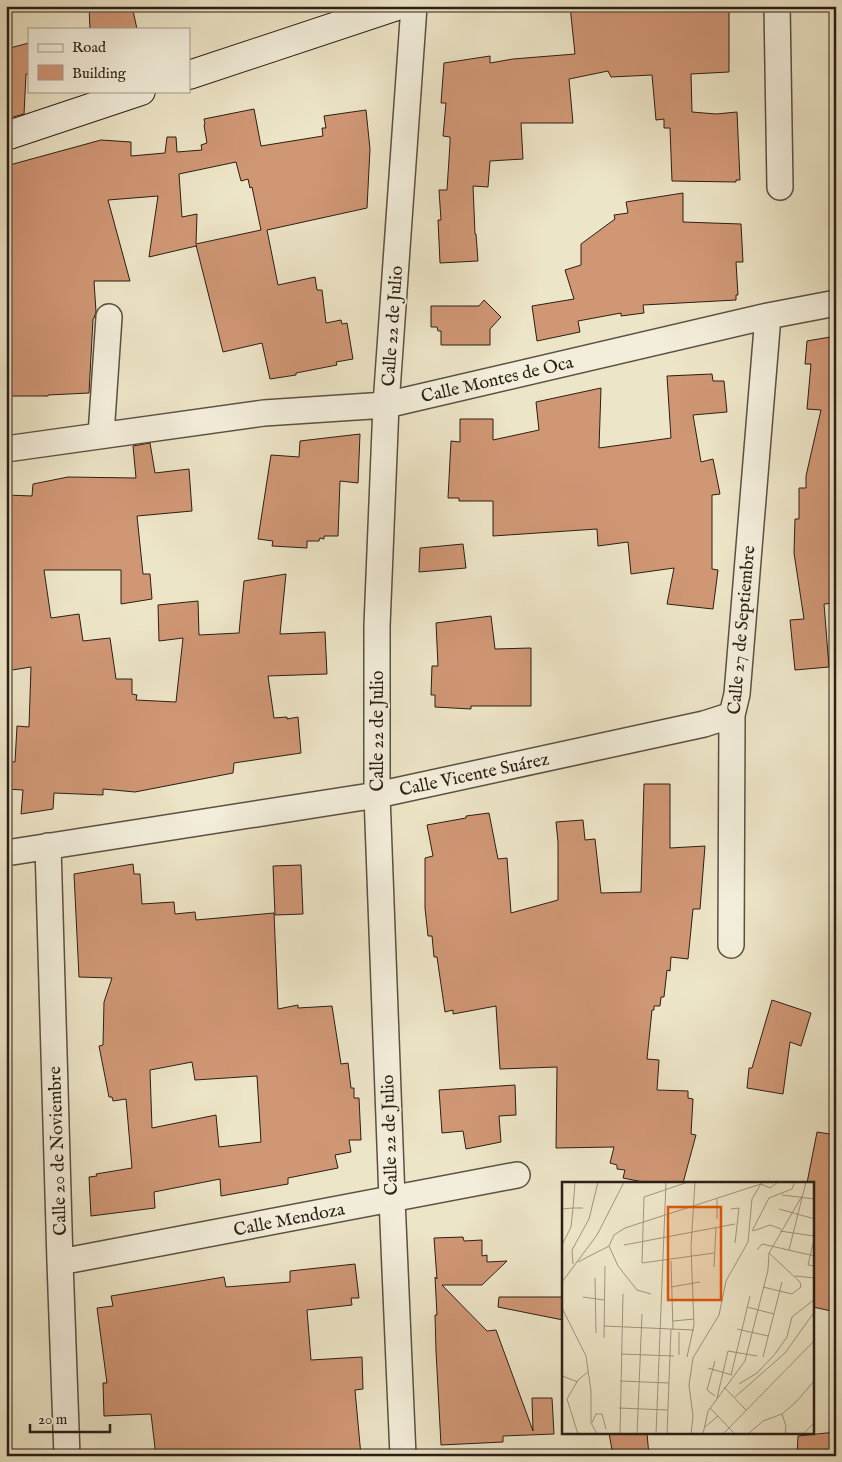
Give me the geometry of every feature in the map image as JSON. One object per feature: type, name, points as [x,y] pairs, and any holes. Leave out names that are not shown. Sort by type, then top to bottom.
[{"type":"street","points":[[190,75],[396,6]]},
{"type":"street","name":"Calle 22 de Julio","points":[[403,1456],[377,796],[377,626],[386,405],[414,6]]},
{"type":"street","points":[[777,6],[780,187]]},
{"type":"street","points":[[6,136],[137,92]]},
{"type":"street","name":"Calle Montes de Oca","points":[[6,449],[264,412],[386,405],[768,316],[836,303]]},
{"type":"street","name":"Calle 27 de Septiembre","points":[[731,945],[732,715],[737,694],[768,316]]},
{"type":"street","points":[[101,436],[109,317]]},
{"type":"street","name":"Calle Vicente Suárez","points":[[6,853],[377,796],[704,724],[732,715]]},
{"type":"street","name":"Calle 20 de Noviembre","points":[[48,846],[60,1262],[68,1456]]},
{"type":"street","name":"Calle Mendoza","points":[[60,1262],[517,1175]]},
{"type":"building","points":[[89,6],[132,6],[137,28],[90,28]]},
{"type":"building","points":[[570,6],[680,6],[680,9],[729,8],[729,72],[691,74],[692,112],[716,114],[737,112],[740,180],[736,180],[736,182],[672,181],[670,128],[664,128],[664,119],[656,120],[652,75],[611,77],[608,71],[569,79],[573,123],[521,123],[523,159],[490,161],[488,187],[473,186],[478,261],[440,263],[438,220],[441,220],[439,190],[447,190],[450,143],[450,137],[443,136],[446,103],[441,103],[444,63],[490,56],[490,63],[513,59],[575,54]]},
{"type":"building","points":[[28,43],[28,74],[26,74],[24,114],[6,119],[6,49]]},
{"type":"building","points":[[254,109],[261,146],[323,136],[322,128],[326,128],[324,116],[366,110],[370,149],[367,208],[267,230],[278,285],[315,277],[317,290],[322,290],[326,323],[341,320],[342,324],[347,323],[353,359],[336,362],[337,365],[296,373],[296,375],[270,379],[262,343],[223,352],[196,245],[149,257],[158,196],[108,200],[130,281],[94,281],[96,312],[93,319],[89,393],[48,396],[6,396],[11,316],[6,317],[6,166],[101,140],[131,142],[131,156],[165,153],[167,137],[176,137],[177,152],[202,150],[201,145],[207,143],[204,119]],"holes":[[[236,162],[241,181],[248,179],[250,188],[252,187],[261,230],[196,244],[197,214],[182,217],[179,174]]]},
{"type":"building","points":[[683,193],[683,222],[741,224],[743,262],[736,262],[738,295],[736,295],[736,300],[643,305],[644,313],[621,316],[621,313],[578,321],[580,332],[537,341],[532,306],[574,299],[565,270],[581,265],[581,244],[615,219],[614,215],[628,213],[626,202]]},
{"type":"building","points":[[484,300],[501,317],[490,329],[490,345],[441,345],[441,331],[438,331],[437,327],[431,327],[431,306],[479,306]]},
{"type":"building","points":[[836,336],[836,603],[824,604],[829,667],[795,670],[790,620],[804,619],[794,553],[795,519],[799,519],[799,488],[806,488],[806,476],[821,410],[807,409],[811,364],[805,364],[807,341]]},
{"type":"building","points":[[712,374],[713,381],[724,381],[727,412],[693,415],[701,462],[713,459],[720,494],[712,495],[712,569],[718,570],[713,609],[667,604],[674,568],[631,574],[628,542],[598,546],[597,529],[493,536],[493,501],[459,501],[459,498],[448,498],[451,441],[460,442],[460,419],[493,419],[493,440],[539,430],[536,402],[601,388],[599,448],[671,438],[667,376]]},
{"type":"building","points":[[360,434],[358,483],[340,481],[338,536],[324,536],[324,539],[320,538],[319,541],[307,541],[307,548],[272,546],[273,541],[258,539],[271,455],[299,457],[300,441]]},
{"type":"building","points":[[150,443],[155,473],[189,469],[192,511],[137,516],[143,574],[150,574],[152,599],[121,604],[121,570],[44,570],[51,618],[79,614],[83,641],[110,638],[116,679],[132,679],[132,694],[137,695],[136,700],[176,702],[183,638],[159,641],[158,605],[198,601],[199,635],[239,633],[244,581],[286,574],[280,634],[325,632],[327,674],[268,676],[274,718],[287,717],[287,719],[298,717],[301,753],[234,763],[233,773],[135,792],[103,789],[103,795],[54,793],[53,809],[21,814],[23,790],[6,789],[6,761],[15,762],[17,726],[29,727],[31,667],[6,671],[6,495],[32,496],[33,484],[68,477],[136,478],[133,446]]},
{"type":"building","points":[[463,544],[466,568],[419,572],[420,548]]},
{"type":"building","points":[[491,616],[495,649],[531,648],[531,706],[471,706],[471,709],[435,707],[435,695],[431,695],[432,666],[438,666],[436,623]]},
{"type":"building","points":[[644,784],[670,784],[670,848],[705,846],[700,909],[693,909],[688,959],[671,957],[670,971],[667,970],[664,997],[661,997],[660,1006],[654,1006],[654,1010],[652,1010],[647,1059],[659,1060],[657,1090],[688,1091],[688,1098],[693,1099],[691,1134],[696,1135],[683,1182],[643,1182],[623,1178],[625,1170],[617,1169],[617,1165],[610,1163],[614,1147],[556,1148],[557,1067],[500,1069],[496,1006],[453,1014],[453,1010],[445,1012],[437,957],[434,957],[432,936],[428,936],[425,908],[425,858],[433,856],[427,825],[489,813],[498,859],[507,858],[511,913],[558,900],[556,822],[583,820],[585,840],[595,839],[601,893],[641,892]]},
{"type":"building","points":[[133,864],[134,874],[140,874],[142,904],[174,902],[175,914],[195,912],[196,920],[274,913],[278,1009],[298,1005],[298,1008],[332,1006],[341,1064],[348,1063],[351,1088],[354,1088],[354,1098],[359,1098],[361,1140],[349,1140],[351,1152],[335,1155],[338,1168],[288,1178],[288,1184],[221,1196],[220,1179],[154,1192],[155,1208],[91,1216],[89,1177],[97,1176],[96,1174],[132,1168],[126,1099],[113,1101],[112,1097],[109,1097],[99,1046],[103,1045],[104,1002],[112,978],[79,977],[74,874]],"holes":[[[192,1062],[195,1080],[257,1076],[261,1142],[219,1147],[216,1115],[152,1128],[150,1070]]]},
{"type":"building","points":[[301,865],[303,914],[275,915],[273,866]]},
{"type":"building","points":[[772,1000],[811,1013],[801,1046],[790,1042],[783,1094],[747,1088],[749,1068],[752,1068]]},
{"type":"building","points":[[515,1085],[516,1115],[499,1116],[501,1142],[466,1149],[463,1131],[442,1133],[439,1090]]},
{"type":"building","points":[[817,1132],[836,1135],[836,1312],[814,1307],[814,1182],[807,1182]]},
{"type":"building","points":[[463,1237],[464,1241],[482,1240],[482,1256],[487,1255],[487,1262],[507,1261],[482,1285],[442,1285],[487,1331],[496,1330],[533,1431],[532,1398],[552,1398],[554,1434],[503,1436],[503,1442],[441,1445],[436,1351],[435,1277],[437,1279],[434,1238]]},
{"type":"building","points":[[355,1264],[359,1298],[351,1298],[352,1305],[307,1310],[311,1360],[362,1357],[363,1389],[355,1390],[361,1456],[156,1456],[151,1414],[104,1416],[103,1383],[107,1383],[97,1308],[113,1306],[111,1296],[224,1277],[226,1287],[290,1282],[290,1271]]},
{"type":"building","points":[[499,1297],[562,1297],[562,1320],[498,1307]]},
{"type":"building","points":[[836,1432],[836,1456],[797,1456],[798,1436]]},
{"type":"building","points":[[609,1434],[647,1434],[649,1456],[613,1456]]}]
